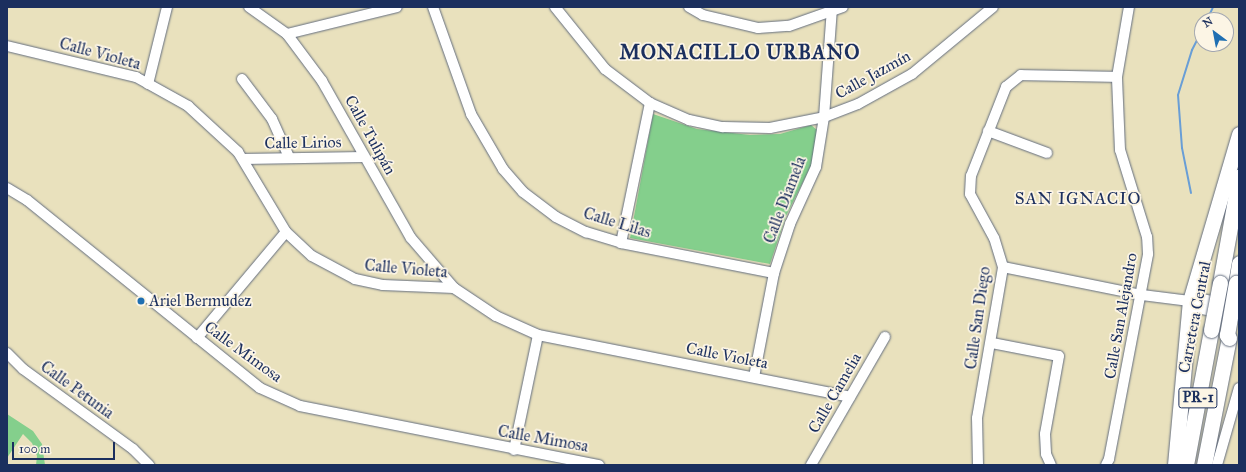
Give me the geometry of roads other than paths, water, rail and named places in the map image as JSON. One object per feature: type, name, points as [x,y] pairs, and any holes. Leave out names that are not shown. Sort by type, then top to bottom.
[{"type":"highway","points":[[1175,465],[1190,301],[1239,134]]},
{"type":"highway","name":"Carretera Central","points":[[1186,465],[1221,334],[1231,284],[1239,177]]},
{"type":"highway","points":[[1231,284],[1239,227]]},
{"type":"highway","points":[[1231,284],[1239,263]]},
{"type":"highway","points":[[1196,465],[1221,334]]},
{"type":"highway","name":"Carretera Central","points":[[1204,465],[1221,334]]},
{"type":"street","points":[[148,84],[167,7]]},
{"type":"street","name":"Calle Tulipán","points":[[249,7],[287,34],[322,81],[411,238],[435,269],[454,288]]},
{"type":"street","points":[[287,34],[397,7]]},
{"type":"street","name":"Calle Lilas","points":[[433,7],[472,114],[503,169],[523,192],[556,217],[586,232],[621,243],[774,273]]},
{"type":"street","name":"Calle Jazmín","points":[[555,7],[605,69],[650,103],[689,120],[723,127],[770,128],[824,117],[858,104],[912,74],[993,7]]},
{"type":"street","points":[[689,7],[703,15],[758,28],[789,26],[843,7]]},
{"type":"street","name":"Calle San Alejandro","points":[[1106,465],[1109,459],[1142,295],[1148,254],[1147,237],[1120,150],[1116,77],[1129,7]]},
{"type":"street","name":"Calle Diamela","points":[[754,377],[774,273],[790,224],[816,167],[824,117],[832,10]]},
{"type":"street","name":"Calle Violeta","points":[[7,46],[136,77],[188,106],[243,159],[286,232],[312,256],[355,279],[383,285],[454,288],[496,316],[538,335],[850,396]]},
{"type":"street","name":"Calle San Diego","points":[[978,465],[977,418],[992,343],[1003,267],[994,238],[970,194],[971,176],[1006,87],[1021,75],[1116,77]]},
{"type":"street","points":[[242,79],[272,119],[289,157]]},
{"type":"street","points":[[621,243],[650,103]]},
{"type":"street","points":[[988,131],[1047,153]]},
{"type":"street","name":"Calle Lirios","points":[[243,159],[289,157],[364,157]]},
{"type":"street","name":"Calle Mimosa","points":[[7,188],[27,200],[260,388],[300,406],[514,450],[599,465]]},
{"type":"street","points":[[197,338],[286,232]]},
{"type":"street","points":[[1003,267],[1142,295],[1190,301],[1202,299],[1239,306]]},
{"type":"street","points":[[426,286],[435,269]]},
{"type":"street","points":[[1190,301],[1202,309],[1239,316]]},
{"type":"street","points":[[514,450],[538,335]]},
{"type":"street","name":"Calle Camelia","points":[[812,465],[885,337]]},
{"type":"street","points":[[992,343],[1059,356],[1045,434],[1046,454],[1051,465]]},
{"type":"street","name":"Calle Petunia","points":[[7,353],[23,369],[133,449],[148,465]]},
{"type":"street","points":[[1217,465],[1239,388]]},
{"type":"waterway","points":[[1211,12],[1213,7]]},
{"type":"waterway","points":[[1191,193],[1182,148],[1178,95],[1194,46]]},
{"type":"place","name":"Ariel Bermudez","points":[[141,301]]},
{"type":"district","name":"MONACILLO URBANO","points":[[740,52]]},
{"type":"district","name":"SAN IGNACIO","points":[[1078,199]]}]
